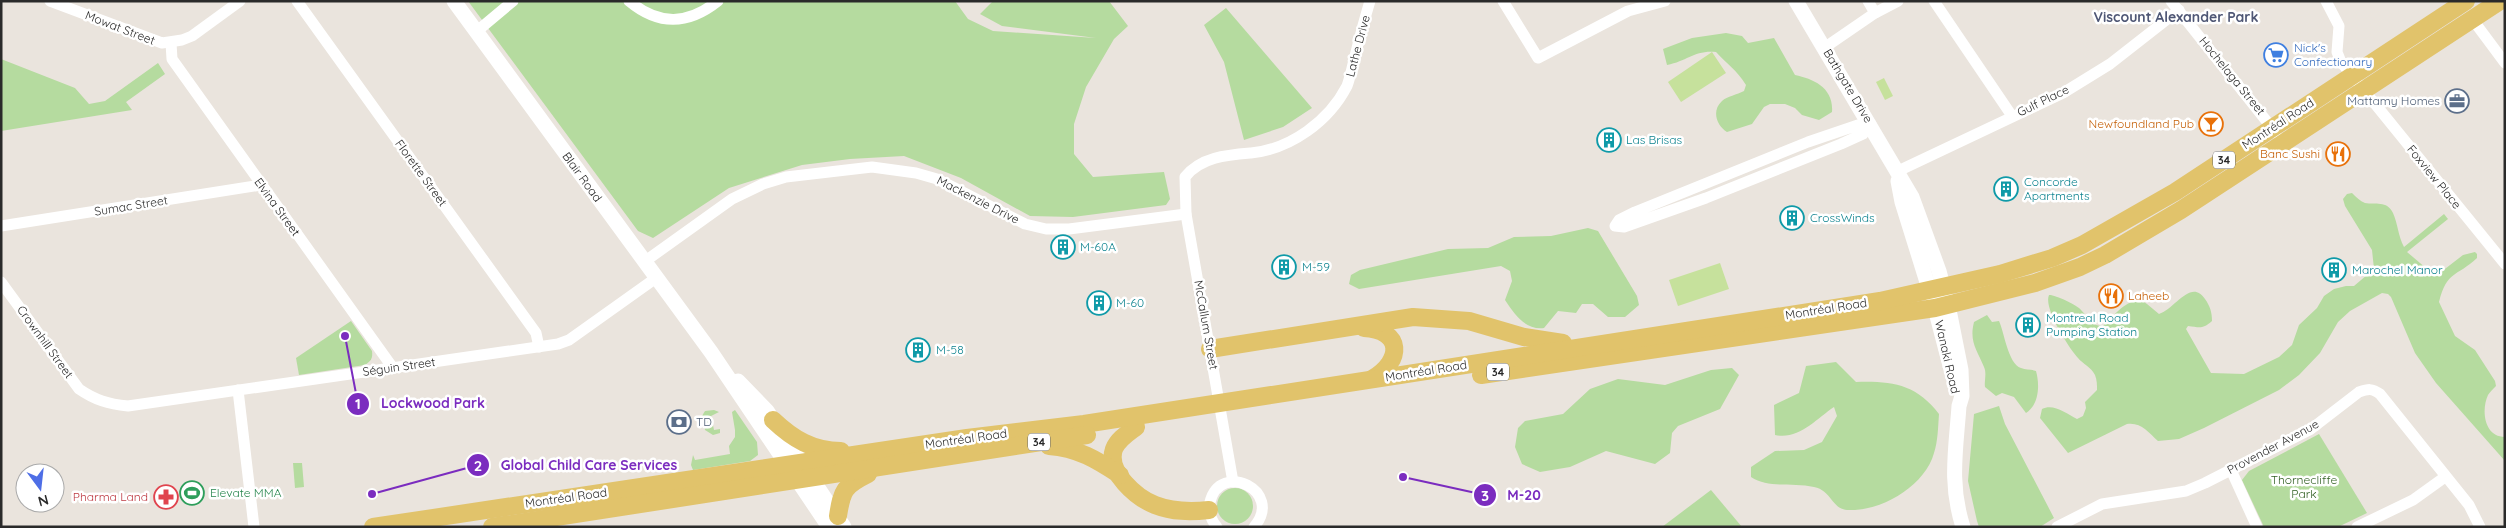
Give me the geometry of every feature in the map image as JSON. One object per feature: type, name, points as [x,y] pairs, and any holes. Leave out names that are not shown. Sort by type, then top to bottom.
[{"type":"main road","name":"Blair Road","points":[[454,1],[837,523]]},
{"type":"main road","name":"Bathgate Drive","points":[[1796,1],[1871,124],[1896,172],[1902,202],[1939,298]]},
{"type":"main road","name":"Montréal Road","points":[[380,526],[483,519],[795,464],[1241,405],[1939,298],[2042,280],[2104,255],[2181,210],[2283,142],[2466,1]]},
{"type":"main road","name":"Montréal Road","points":[[1241,405],[1370,380],[1591,345],[1939,298],[2036,264],[2096,238],[2175,192],[2273,127],[2358,84],[2473,20],[2500,1]]},
{"type":"main road","points":[[2096,238],[2104,255]]},
{"type":"main road","name":"Wanaki Road","points":[[1939,298],[1959,406],[1953,476],[1957,505],[1963,527]]},
{"type":"main road","points":[[1210,350],[1355,328],[1392,319],[1434,318],[1469,322],[1542,341],[1591,345]]},
{"type":"main road","points":[[1355,328],[1382,331],[1389,337],[1394,346],[1394,357],[1389,366],[1370,380]]},
{"type":"main road","name":"Blair Road","points":[[711,352],[773,420],[795,464]]},
{"type":"main road","name":"Montréal Road","points":[[492,527],[805,480],[1136,427],[1200,411]]},
{"type":"main road","points":[[773,420],[793,438],[813,447],[832,451],[884,451]]},
{"type":"main road","points":[[1120,475],[1114,460],[1114,449],[1120,440],[1136,427]]},
{"type":"main road","points":[[1024,445],[1056,447],[1081,452],[1120,475],[1136,493],[1154,504],[1177,511],[1209,510]]},
{"type":"main road","points":[[837,523],[841,497],[845,489],[852,482],[878,468]]},
{"type":"street","name":"Mowat Street","points":[[50,1],[156,42],[171,43],[192,36],[240,1]]},
{"type":"street","name":"Florette Street","points":[[297,1],[536,333],[539,347]]},
{"type":"street","points":[[476,32],[513,1]]},
{"type":"street","points":[[629,1],[642,12],[662,20],[695,16],[718,1]]},
{"type":"street","name":"Lathe Drive","points":[[1190,170],[1214,158],[1261,152],[1283,144],[1324,118],[1347,85],[1370,1]]},
{"type":"street","points":[[1503,1],[1538,58],[1607,20],[1628,11],[1665,1]]},
{"type":"street","points":[[1868,1],[1875,14]]},
{"type":"street","points":[[1824,48],[1898,1]]},
{"type":"street","points":[[1934,1],[2012,116]]},
{"type":"street","name":"Foxview Place","points":[[2326,1],[2339,26],[2337,52],[2341,62],[2505,264]]},
{"type":"street","name":"Gulf Place","points":[[1896,172],[2063,93],[2110,64],[2175,6]]},
{"type":"street","name":"Hochelaga Street","points":[[2175,6],[2283,142]]},
{"type":"street","points":[[2473,20],[2505,62]]},
{"type":"street","name":"Elvina Street","points":[[171,43],[172,59],[393,368]]},
{"type":"street","points":[[1871,124],[1863,134],[1842,144],[1706,198],[1624,227],[1615,226],[1619,220],[1635,212],[1800,146],[1858,125],[1871,124]]},
{"type":"street","name":"Mackenzie Drive","points":[[644,262],[732,199],[763,184],[786,178],[872,168],[916,172],[938,179],[1025,224],[1046,229],[1068,229],[1186,214]]},
{"type":"street","name":"McCallum Street","points":[[1190,170],[1184,183],[1186,214],[1232,482]]},
{"type":"street","name":"Sumac Street","points":[[1,226],[261,185]]},
{"type":"street","name":"Séguin Street","points":[[93,398],[108,404],[128,406],[539,347],[569,340],[656,278]]},
{"type":"street","name":"Crownhill Street","points":[[1,282],[79,389],[93,398]]},
{"type":"street","name":"Provender Avenue","points":[[2057,527],[2102,504],[2186,491],[2311,429],[2359,392],[2368,389],[2374,389],[2380,394],[2469,505],[2480,527]]},
{"type":"street","points":[[238,390],[254,527]]},
{"type":"street","points":[[2231,470],[2257,527]]},
{"type":"street","points":[[2357,527],[2413,500],[2445,477]]},
{"type":"street","points":[[1217,527],[1209,510],[1214,493],[1223,484],[1232,482],[1246,484],[1258,494],[1261,513],[1254,527]]},
{"type":"green space","points":[[468,1],[955,1],[968,19],[993,31],[1096,38],[1002,26],[980,14],[993,1],[1109,1],[1128,26],[1114,39],[1086,87],[1074,124],[1074,154],[1093,177],[1164,172],[1170,199],[1166,205],[1073,217],[1030,216],[961,178],[904,156],[850,159],[802,165],[729,188],[653,238],[638,231]]},
{"type":"green space","points":[[1226,8],[1312,108],[1283,127],[1244,140],[1224,62],[1204,25]]},
{"type":"green space","points":[[1726,33],[1742,36],[1748,43],[1774,38],[1795,75],[1816,82],[1826,91],[1832,104],[1832,112],[1819,120],[1802,115],[1795,108],[1785,104],[1770,104],[1764,107],[1752,124],[1727,132],[1718,122],[1717,109],[1724,99],[1744,91],[1746,85],[1716,52],[1696,54],[1667,65],[1663,49],[1692,38]]},
{"type":"green space","points":[[1712,52],[1726,73],[1681,102],[1668,82]]},
{"type":"green space","points":[[1,59],[75,88],[89,104],[105,101],[158,63],[165,74],[126,102],[132,110],[1,131]]},
{"type":"green space","points":[[1884,78],[1893,96],[1885,100],[1876,82]]},
{"type":"green space","points":[[2352,193],[2365,203],[2388,206],[2395,217],[2400,239],[2404,247],[2444,214],[2448,219],[2407,252],[2433,274],[2441,272],[2463,255],[2475,252],[2477,254],[2477,258],[2449,279],[2439,302],[2455,336],[2475,350],[2495,381],[2496,386],[2488,395],[2486,401],[2485,415],[2486,422],[2492,433],[2505,437],[2505,461],[2436,383],[2415,353],[2391,297],[2388,294],[2382,293],[2350,311],[2338,322],[2320,353],[2299,375],[2279,390],[2179,439],[2158,441],[2140,426],[2127,424],[2068,453],[2040,418],[2042,409],[2046,407],[2055,408],[2077,419],[2083,416],[2086,408],[2085,402],[2097,390],[2097,382],[2093,372],[2074,353],[2058,328],[2050,309],[2049,295],[2075,305],[2093,323],[2103,326],[2123,307],[2134,301],[2141,301],[2147,304],[2159,314],[2189,293],[2200,293],[2209,307],[2212,321],[2203,327],[2188,326],[2186,329],[2211,373],[2244,374],[2279,357],[2292,345],[2299,325],[2317,308],[2324,296],[2334,289],[2354,286],[2374,269],[2372,250],[2345,206],[2343,199],[2347,194]]},
{"type":"green space","points":[[1588,228],[1598,231],[1637,296],[1639,305],[1625,317],[1608,317],[1593,304],[1582,304],[1576,313],[1558,311],[1544,328],[1531,327],[1517,316],[1505,300],[1512,281],[1510,271],[1501,266],[1359,289],[1349,284],[1351,275],[1360,270],[1448,249],[1488,248],[1514,237],[1551,236]]},
{"type":"green space","points":[[1720,263],[1729,289],[1678,306],[1669,280]]},
{"type":"green space","points":[[1987,315],[1992,322],[1999,321],[2010,354],[2017,365],[2023,369],[2036,371],[2038,382],[2036,400],[2026,413],[2014,397],[2002,393],[1996,396],[1985,387],[1985,369],[1974,346],[1972,335],[1974,322]]},
{"type":"green space","points":[[351,321],[372,351],[372,357],[369,362],[365,365],[299,375],[296,358]]},
{"type":"green space","points":[[1836,362],[1856,382],[1881,382],[1912,390],[1939,414],[1938,434],[1929,465],[1921,476],[1900,495],[1874,507],[1842,509],[1820,489],[1765,483],[1751,477],[1751,467],[1775,451],[1804,450],[1822,442],[1837,416],[1834,407],[1799,432],[1784,436],[1775,435],[1774,405],[1799,393],[1806,366]]},
{"type":"green space","points":[[1732,368],[1739,375],[1720,409],[1678,426],[1672,433],[1670,453],[1655,464],[1606,451],[1570,467],[1540,472],[1522,464],[1515,447],[1518,428],[1525,421],[1563,414],[1590,389],[1618,379],[1665,385],[1711,370]]},
{"type":"green space","points":[[1999,406],[2005,424],[2054,518],[2040,527],[1979,527],[1968,481],[1974,414]]},
{"type":"green space","points":[[714,410],[719,412],[711,416],[714,430],[720,429],[720,433],[713,435],[705,430],[702,416],[705,411]]},
{"type":"green space","points":[[735,410],[757,442],[758,455],[750,461],[693,470],[691,465],[693,455],[695,460],[730,454],[729,446],[735,437],[732,412]]},
{"type":"green space","name":"Thornecliffe Park","points":[[2319,434],[2367,513],[2338,527],[2264,527],[2242,480],[2249,471]]},
{"type":"green space","points":[[293,463],[302,463],[304,487],[295,488]]},
{"type":"green space","points":[[1235,488],[1242,489],[1248,493],[1252,499],[1252,513],[1248,519],[1242,523],[1235,524],[1228,523],[1222,519],[1218,513],[1217,506],[1218,499],[1222,493],[1228,489]]},
{"type":"green space","points":[[1711,490],[1742,527],[1662,527]]},
{"type":"place","name":"Nick's Confectionary","points":[[2276,55]]},
{"type":"place","name":"Mattamy Homes","points":[[2457,101]]},
{"type":"place","name":"Newfoundland Pub","points":[[2211,124]]},
{"type":"place","name":"Las Brisas","points":[[1609,140]]},
{"type":"place","name":"Banc Sushi","points":[[2338,154]]},
{"type":"place","name":"Concorde Apartments","points":[[2006,189]]},
{"type":"place","name":"CrossWinds","points":[[1792,218]]},
{"type":"place","name":"M-60A","points":[[1063,247]]},
{"type":"place","name":"M-59","points":[[1284,267]]},
{"type":"place","name":"Marochel Manor","points":[[2334,270]]},
{"type":"place","name":"Laheeb","points":[[2111,296]]},
{"type":"place","name":"M-60","points":[[1099,303]]},
{"type":"place","name":"Montreal Road Pumping Station","points":[[2028,325]]},
{"type":"place","name":"Lockwood Park","points":[[345,336]]},
{"type":"place","name":"M-58","points":[[918,350]]},
{"type":"place","name":"TD","points":[[679,422]]},
{"type":"place","name":"M-20","points":[[1403,477]]},
{"type":"place","name":"Elevate MMA","points":[[192,493]]},
{"type":"place","name":"Global Child Care Services","points":[[372,494]]},
{"type":"place","name":"Pharma Land","points":[[166,497]]},
{"type":"district","name":"Viscount Alexander Park","points":[[2176,17]]}]
